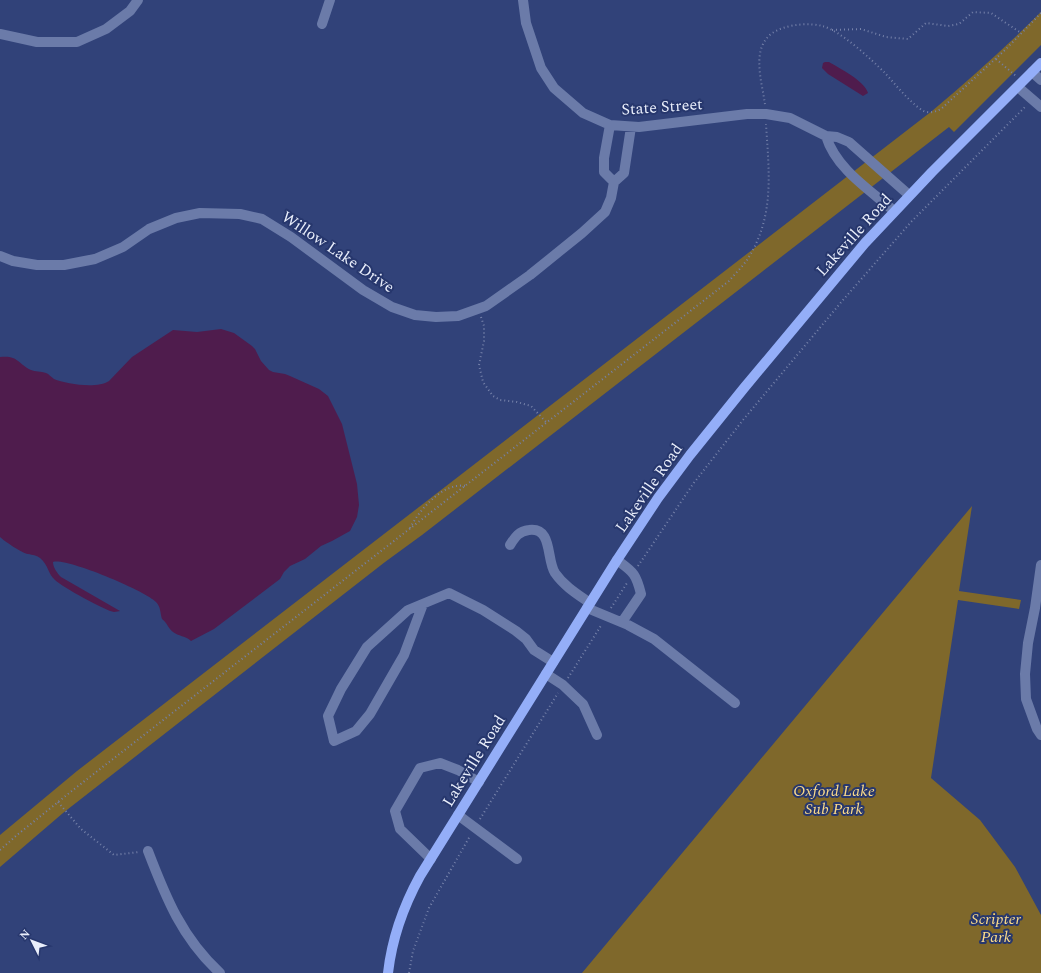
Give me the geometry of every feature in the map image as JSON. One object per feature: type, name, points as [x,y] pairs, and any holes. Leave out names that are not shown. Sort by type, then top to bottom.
[{"type":"main road","name":"Lakeville Road","points":[[388,973],[391,951],[401,916],[415,885],[617,560],[658,498],[704,436],[825,290],[894,211],[1041,63]]},
{"type":"street","points":[[0,34],[37,42],[77,42],[106,29],[130,11],[138,0]]},
{"type":"street","points":[[322,24],[330,0]]},
{"type":"street","name":"State Street","points":[[522,0],[526,23],[541,68],[554,88],[583,113],[610,125],[631,127],[747,114],[766,114],[790,118],[826,136],[837,137],[849,142],[909,195]]},
{"type":"street","points":[[1032,72],[1041,80]]},
{"type":"street","points":[[1021,84],[1037,104]]},
{"type":"street","points":[[610,125],[604,158],[604,172],[614,182]]},
{"type":"street","name":"Willow Lake Drive","points":[[0,256],[13,261],[37,265],[64,265],[95,259],[123,247],[149,229],[176,218],[200,213],[240,214],[262,218],[291,237],[363,290],[392,307],[415,315],[436,317],[458,316],[486,306],[530,275],[582,233],[605,212],[611,198],[614,182],[624,173],[631,127]]},
{"type":"street","points":[[826,136],[829,147],[845,168],[894,211]]},
{"type":"street","points":[[510,545],[518,534],[526,530],[534,530],[539,532],[544,536],[549,546],[551,563],[555,572],[567,587],[589,605],[606,616],[622,622],[654,639],[735,703]]},
{"type":"street","points":[[617,560],[634,572],[638,580],[641,594],[622,622]]},
{"type":"street","points":[[1041,565],[1028,643],[1025,674],[1026,699],[1037,729],[1041,735]]},
{"type":"street","points":[[423,604],[404,655],[370,714],[356,731],[334,742],[328,716],[341,690],[367,647],[408,610],[449,592],[483,610],[516,631],[526,639],[534,650],[553,662]]},
{"type":"street","points":[[546,674],[563,685],[583,704],[597,735]]},
{"type":"street","points":[[431,859],[400,829],[395,810],[420,768],[440,763],[458,770],[479,782]]},
{"type":"street","points":[[458,815],[517,859]]},
{"type":"street","points":[[148,851],[163,890],[182,927],[206,959],[220,973]]},
{"type":"path","points":[[831,30],[861,29],[886,37],[908,39],[926,23],[948,26],[959,24],[973,12],[991,13],[1021,34]]},
{"type":"path","points":[[0,850],[58,802],[729,281],[747,260],[763,228],[767,208],[769,187],[766,114],[759,70],[760,53],[765,42],[773,31],[805,24],[823,26],[831,30],[845,38],[884,73],[919,109],[925,112],[934,112],[941,109],[996,59],[1041,13]]},
{"type":"path","points":[[996,59],[1021,84]]},
{"type":"path","points":[[410,973],[413,951],[429,908],[475,827],[606,616],[693,484],[743,420],[848,294],[911,222],[998,133],[1037,104]]},
{"type":"path","points":[[478,308],[484,326],[484,341],[479,365],[483,382],[493,396],[500,400],[518,402],[531,406],[547,423]]},
{"type":"path","points":[[410,530],[422,509],[439,494],[455,485],[466,486]]},
{"type":"path","points":[[58,802],[81,829],[114,855],[148,851]]},
{"type":"green space","points":[[1041,12],[1041,45],[954,132],[949,127],[422,535],[385,562],[63,813],[0,867],[0,835],[77,771],[932,111],[988,63]]},
{"type":"green space","name":"Oxford Lake Sub Park","points":[[972,506],[959,591],[1021,600],[1019,609],[958,600],[931,778],[980,820],[1015,867],[1041,915],[1041,973],[582,973]]},
{"type":"shaded area","points":[[829,62],[851,75],[866,88],[868,93],[863,96],[828,74],[822,68],[823,63]]},
{"type":"shaded area","points":[[221,329],[234,333],[252,346],[261,361],[269,370],[290,376],[319,389],[328,396],[342,424],[357,484],[359,505],[357,517],[350,531],[321,546],[305,559],[290,566],[280,579],[214,629],[191,641],[171,630],[162,619],[158,604],[137,590],[105,576],[73,565],[53,562],[61,577],[120,611],[109,611],[59,583],[53,578],[43,560],[22,551],[0,537],[0,357],[14,358],[31,370],[46,373],[59,381],[82,385],[97,385],[109,381],[132,357],[173,330],[197,332]]},
{"type":"park label","name":"Scripter Park","points":[[996,928]]}]
